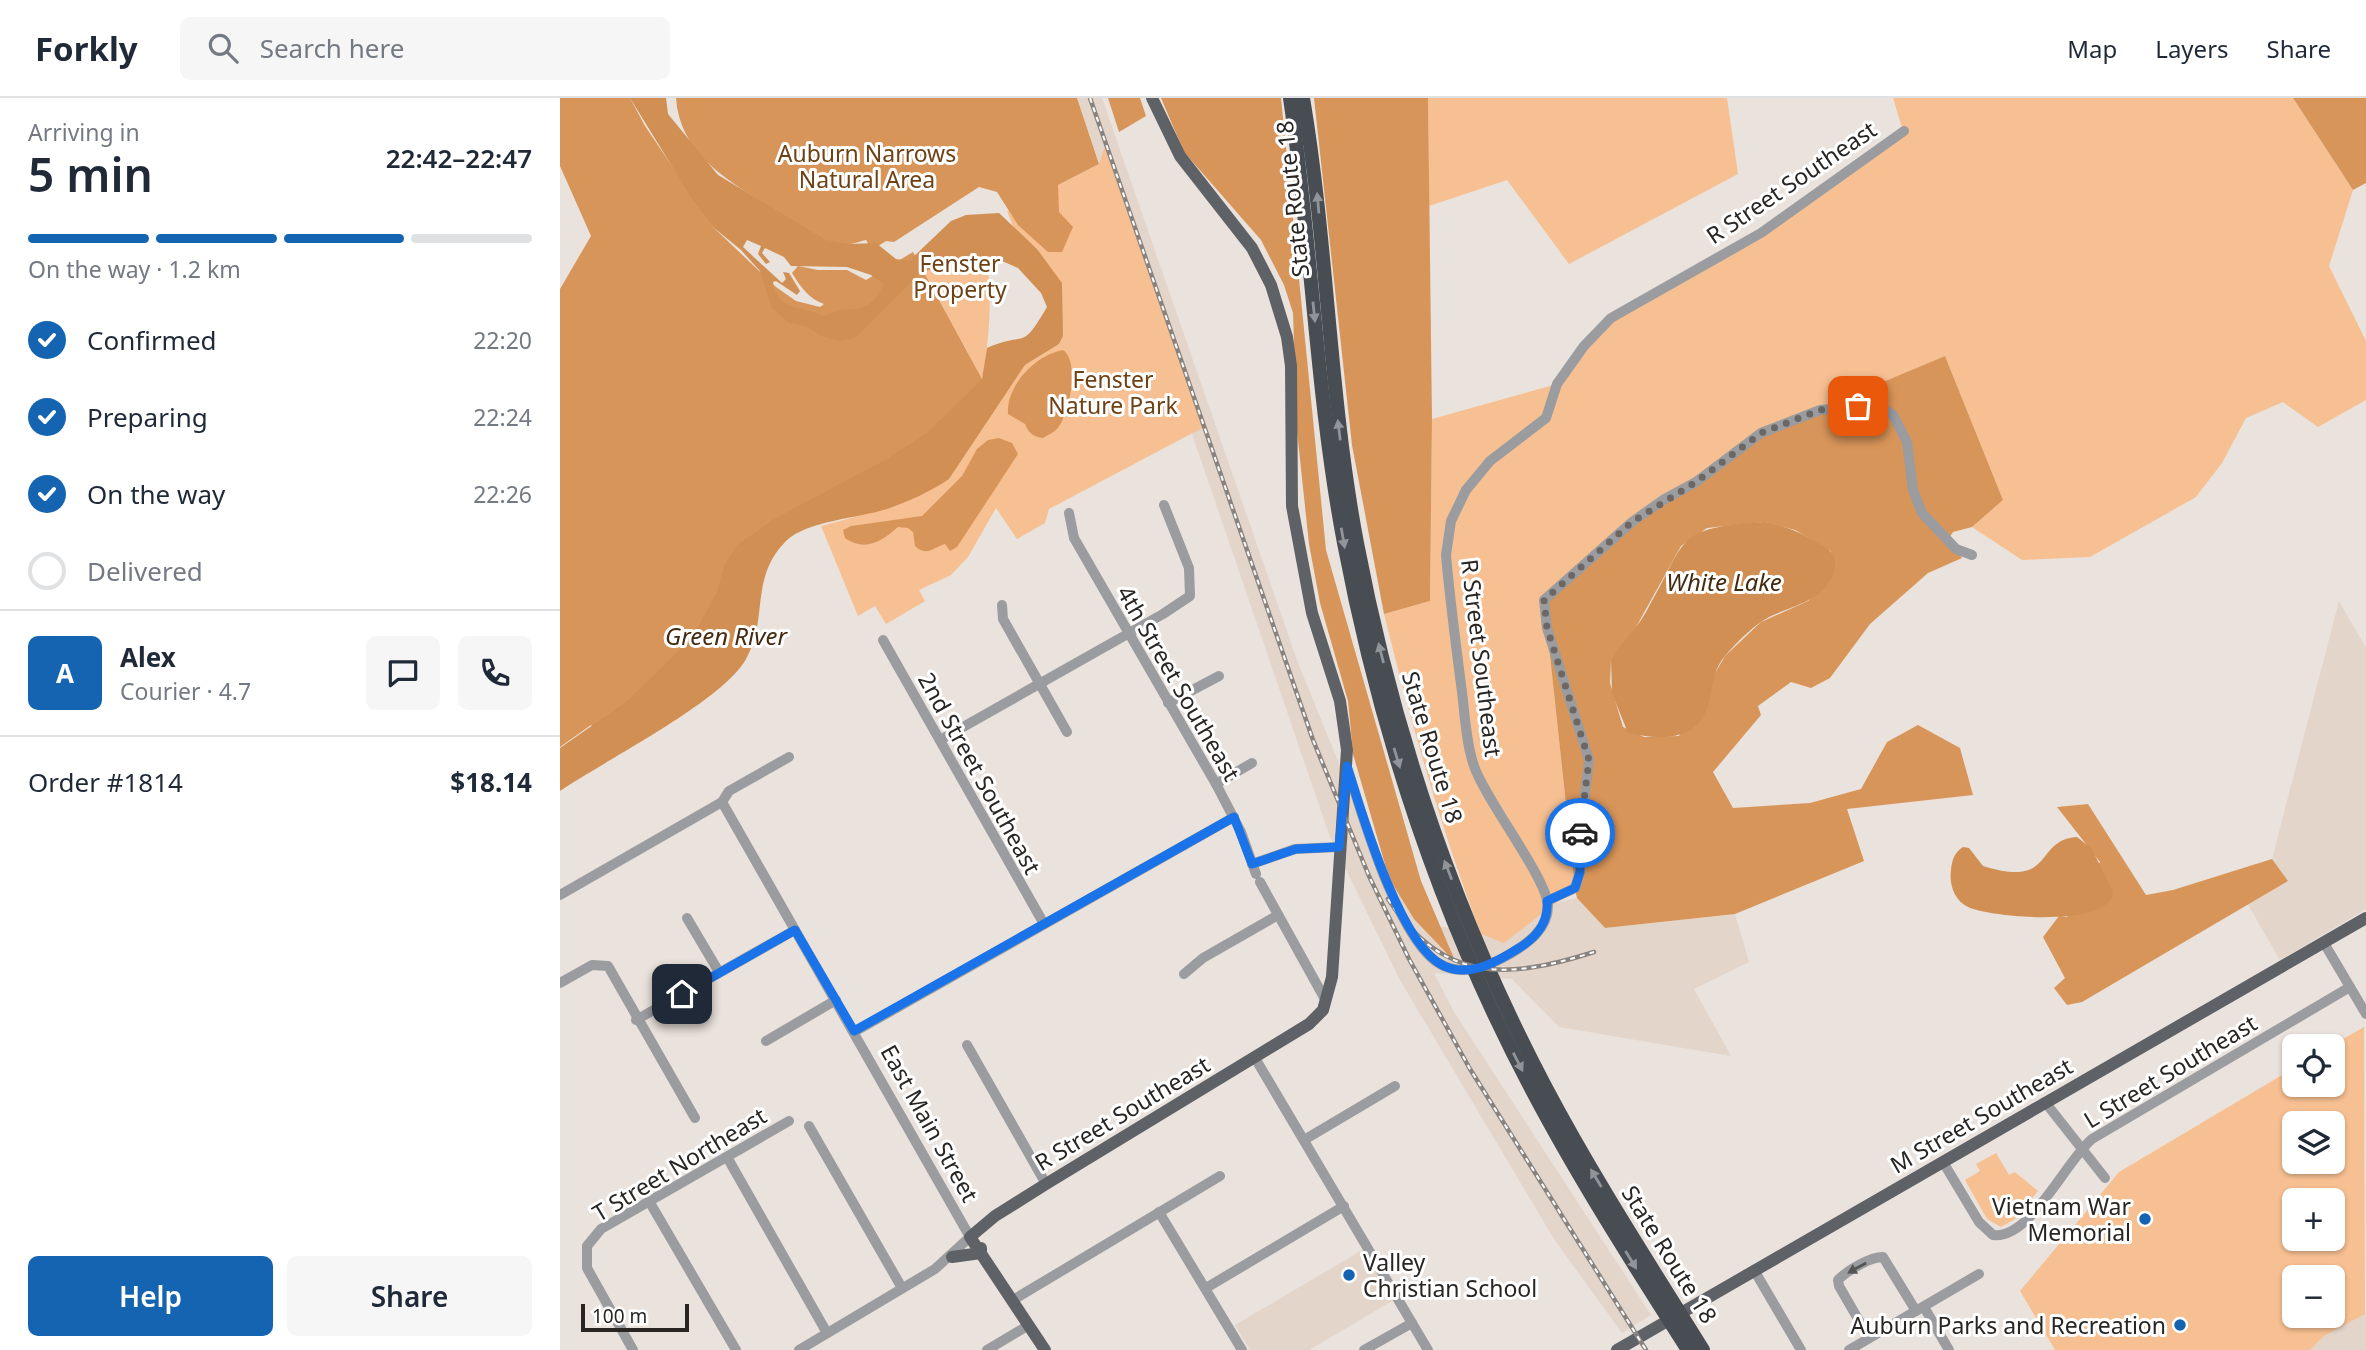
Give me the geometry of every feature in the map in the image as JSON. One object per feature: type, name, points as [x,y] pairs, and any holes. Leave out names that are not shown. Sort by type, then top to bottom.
[{"type":"highway","name":"State Route 18","points":[[1290,98],[1329,451],[1351,580],[1396,758],[1430,858],[1495,999],[1687,1340],[1703,1350]]},
{"type":"highway","name":"State Route 18","points":[[1303,98],[1317,193],[1333,381],[1359,553],[1401,729],[1467,936]]},
{"type":"main road","points":[[1152,98],[1180,156],[1252,248],[1271,285],[1287,337],[1291,366],[1292,506],[1312,613],[1342,709],[1347,766],[1339,847],[1332,977],[1326,1001]]},
{"type":"main road","name":"M Street Southeast","points":[[1617,1350],[2366,918]]},
{"type":"main road","name":"R Street Southeast","points":[[970,1237],[1046,1184],[1315,1020],[1326,1001]]},
{"type":"main road","points":[[952,1257],[981,1254],[981,1239],[988,1222]]},
{"type":"main road","name":"East Main Street","points":[[970,1237],[1045,1350]]},
{"type":"street","name":"R Street Southeast","points":[[1547,901],[1486,793],[1472,761],[1446,555],[1451,521],[1466,490],[1490,461],[1546,418],[1557,384],[1584,346],[1611,318],[1761,233],[1904,131]]},
{"type":"street","points":[[1347,766],[1392,895],[1420,944],[1436,962],[1465,971],[1504,957],[1530,940],[1541,928],[1547,915],[1547,901],[1575,888],[1580,872],[1578,855],[1589,760],[1547,628],[1544,600],[1632,522],[1696,482],[1761,433],[1820,410],[1877,405],[1893,415],[1907,442],[1913,490],[1922,513],[1956,549],[1972,555]]},
{"type":"street","points":[[940,740],[1163,614],[1190,596],[1191,582],[1164,505]]},
{"type":"street","name":"4th Street Southeast","points":[[1069,513],[1074,538],[1234,817],[1256,873],[1326,1001]]},
{"type":"street","points":[[1002,605],[1003,619],[1067,732]]},
{"type":"street","name":"2nd Street Southeast","points":[[883,640],[1044,924]]},
{"type":"street","points":[[1168,704],[1219,676]]},
{"type":"street","points":[[560,895],[722,802],[729,791],[789,757]]},
{"type":"street","points":[[1216,784],[1252,763]]},
{"type":"street","name":"East Main Street","points":[[722,802],[970,1237]]},
{"type":"street","points":[[854,1031],[1234,817]]},
{"type":"street","points":[[1256,873],[1296,849],[1339,847]]},
{"type":"street","points":[[1184,974],[1203,958],[1278,915]]},
{"type":"street","points":[[687,918],[719,972]]},
{"type":"street","points":[[636,1020],[795,930]]},
{"type":"street","points":[[2324,943],[2366,1014]]},
{"type":"street","points":[[560,983],[589,966],[606,965],[695,1118]]},
{"type":"street","name":"L Street Southeast","points":[[1943,1161],[1983,1227],[1998,1236],[2013,1231],[2032,1215],[2080,1149],[2104,1130],[2350,988]]},
{"type":"street","points":[[766,1041],[836,1000]]},
{"type":"street","points":[[967,1045],[1046,1184]]},
{"type":"street","points":[[1255,1058],[1428,1350]]},
{"type":"street","points":[[1304,1140],[1395,1086]]},
{"type":"street","points":[[2045,1102],[2105,1178]]},
{"type":"street","name":"T Street Northeast","points":[[633,1350],[593,1282],[585,1258],[590,1241],[612,1222],[789,1121]]},
{"type":"street","points":[[809,1126],[902,1288]]},
{"type":"street","points":[[727,1157],[827,1333]]},
{"type":"street","points":[[1013,1300],[1220,1175]]},
{"type":"street","points":[[649,1201],[736,1350]]},
{"type":"street","points":[[1206,1288],[1343,1206]]},
{"type":"street","points":[[1159,1212],[1242,1350]]},
{"type":"street","points":[[799,1350],[952,1257],[970,1237]]},
{"type":"street","points":[[1870,1338],[1838,1280],[1876,1258],[1883,1257],[1949,1350]]},
{"type":"street","points":[[1754,1270],[1801,1350]]},
{"type":"street","points":[[1849,1350],[1979,1275]]},
{"type":"street","points":[[1364,1350],[1412,1323]]},
{"type":"street","points":[[987,1350],[1028,1325]]},
{"type":"shaded area","points":[[1077,98],[1102,98],[1298,663],[1376,854],[1428,924],[1481,934],[1535,908],[1577,898],[1605,928],[1735,914],[1749,962],[1694,989],[1731,1056],[1559,1027],[1512,979],[1434,973],[1454,1012],[1651,1315],[1622,1333],[1554,1239],[1400,980],[1330,837]]},
{"type":"shaded area","points":[[2339,601],[2366,648],[2366,909],[2280,960],[2247,903],[2287,881],[2272,859]]},
{"type":"shaded area","name":"Valley Christian School","points":[[1364,1249],[1394,1300],[1309,1350],[1250,1350],[1235,1325]]},
{"type":"shaded area","points":[[2366,1313],[2366,1350],[2310,1350],[2324,1336],[2339,1328],[2345,1328],[2345,1324]]},
{"type":"green space","points":[[560,98],[630,98],[645,126],[713,227],[776,287],[796,301],[820,307],[824,304],[809,295],[798,283],[792,273],[798,266],[818,270],[847,270],[866,280],[913,252],[982,379],[976,404],[825,498],[600,740],[591,725],[560,747],[560,289],[591,236],[560,166]]},
{"type":"green space","name":"Auburn Narrows Natural Area","points":[[676,98],[1077,98],[1099,164],[1058,185],[1059,212],[1073,227],[1062,252],[1048,252],[1018,225],[997,192],[979,187],[894,242],[886,241],[872,250],[866,240],[848,245],[834,245],[810,234],[728,180],[713,167],[688,137],[680,119]]},
{"type":"green space","points":[[1108,98],[1140,98],[1146,116],[1119,132]]},
{"type":"green space","points":[[1161,98],[1281,98],[1326,550],[1421,881],[1456,963],[1414,919],[1389,878],[1353,754],[1348,701],[1320,603],[1309,544],[1297,431],[1293,313],[1284,285],[1261,240],[1184,152]]},
{"type":"green space","points":[[1314,98],[1428,98],[1432,419],[1430,601],[1384,614],[1352,445]]},
{"type":"green space","points":[[1428,98],[1727,98],[1738,174],[1569,264],[1507,180],[1429,206]]},
{"type":"green space","points":[[1893,98],[2293,98],[2353,190],[2329,266],[2366,341],[2366,400],[2318,427],[2283,402],[2246,418],[2222,463],[2196,497],[2090,557],[2022,560],[1972,527],[2003,500],[1945,356],[1769,431],[1544,600],[1575,888],[1504,943],[1481,934],[1428,776],[1384,614],[1430,601],[1432,419],[1557,384],[1611,318],[1761,233],[1903,131]]},
{"type":"green space","points":[[2293,98],[2366,98],[2366,183],[2353,190]]},
{"type":"green space","name":"Fenster Nature Park","points":[[1106,143],[1204,427],[1049,509],[1045,523],[1017,539],[996,508],[968,557],[951,575],[919,590],[925,601],[886,624],[875,606],[858,616],[821,526],[903,502],[949,479],[1025,365],[1059,344],[1037,249],[1014,229],[1007,211],[1099,164]]},
{"type":"green space","name":"Fenster Property","points":[[985,250],[990,314],[982,379],[921,266]]},
{"type":"green space","points":[[1063,350],[1068,356],[1072,376],[1066,412],[1057,429],[1043,438],[1039,437],[1031,434],[1025,424],[1008,414],[1009,403],[1024,373],[1042,358]]},
{"type":"green space","points":[[1945,356],[2003,500],[1972,527],[1953,532],[1949,538],[1962,558],[1928,573],[1870,624],[1830,678],[1811,688],[1791,682],[1758,706],[1761,715],[1713,772],[1733,808],[1810,803],[1861,789],[1887,742],[1918,725],[1960,748],[1973,795],[1847,809],[1864,861],[1735,914],[1605,928],[1577,898],[1575,888],[1544,600],[1615,537],[1761,433]],"holes":[[[1765,522],[1795,530],[1831,551],[1834,569],[1828,583],[1808,601],[1761,622],[1725,656],[1679,736],[1644,737],[1623,727],[1610,683],[1611,660],[1631,636],[1681,546],[1707,528]]]},
{"type":"green space","points":[[999,438],[1012,443],[1018,454],[957,547],[950,551],[945,544],[930,551],[923,551],[915,546],[913,532],[908,528],[898,527],[879,541],[866,545],[845,538],[843,530],[851,526],[922,516],[962,476],[977,449],[988,440]]},
{"type":"green space","points":[[2088,804],[2146,895],[2173,890],[2272,859],[2288,881],[2082,1002],[2067,1005],[2054,988],[2065,978],[2043,937],[2059,916],[2067,917],[2100,862],[2057,807]]},
{"type":"green space","points":[[2364,1027],[2365,1314],[2345,1325],[2345,1265],[2282,1265],[2282,1328],[2339,1328],[2324,1336],[2310,1350],[2055,1350],[2020,1291],[2119,1172],[2282,1075],[2282,1097],[2345,1097],[2345,1038]]},
{"type":"green space","points":[[1996,1153],[2009,1175],[2015,1172],[2038,1191],[2015,1219],[2001,1227],[1987,1219],[1965,1180],[1980,1171],[1976,1164]]},
{"type":"water","name":"Green River","points":[[630,98],[666,98],[668,114],[718,175],[826,240],[849,244],[876,243],[896,259],[909,261],[951,221],[966,215],[999,213],[1037,249],[1062,283],[1063,336],[1059,344],[1025,365],[949,479],[895,506],[819,524],[795,534],[786,541],[767,569],[753,644],[733,676],[661,730],[560,791],[560,748],[626,702],[692,638],[717,592],[724,566],[737,545],[774,519],[885,460],[928,432],[982,379],[987,348],[1027,335],[1047,307],[1041,293],[1018,268],[993,257],[967,256],[920,273],[855,338],[839,341],[821,336],[806,326],[789,323],[772,308],[760,271],[741,250],[713,227],[692,199]],"holes":[[[747,240],[761,246],[758,254],[766,264],[770,262],[762,253],[765,248],[784,257],[791,266],[847,267],[871,275],[884,284],[870,303],[858,309],[824,316],[800,309],[785,303],[775,291],[773,282],[776,281],[797,295],[800,291],[789,273],[783,272],[786,279],[782,283],[743,247]]]},
{"type":"water","name":"White Lake","points":[[1765,522],[1793,530],[1830,550],[1835,563],[1831,580],[1816,596],[1764,620],[1734,646],[1719,665],[1704,715],[1690,730],[1667,737],[1628,733],[1612,693],[1611,660],[1642,618],[1678,553],[1698,534],[1713,528]]},
{"type":"water","points":[[2077,837],[2092,849],[2113,892],[2107,903],[2093,911],[2049,917],[2000,914],[1968,907],[1959,900],[1954,891],[1951,881],[1952,863],[1963,847],[1969,848],[1983,866],[2022,872],[2033,868],[2063,840]]},
{"type":"railway","points":[[1090,98],[1313,740],[1369,876],[1409,959],[1470,1069],[1646,1350]]},
{"type":"railway","points":[[1388,899],[1409,927],[1431,947],[1454,960],[1479,968],[1505,970],[1532,967],[1594,952]]},
{"type":"way so far","points":[[1580,833],[1589,760],[1547,628],[1544,600],[1632,522],[1663,500],[1696,482],[1761,433],[1786,426],[1820,410],[1858,406]]},
{"type":"place","name":"Vietnam War Memorial","points":[[2145,1219]]},
{"type":"place","name":"Valley Christian School","points":[[1349,1275]]},
{"type":"place","name":"Auburn Parks and Recreation","points":[[2180,1325]]},
{"type":"route","points":[[682,994],[795,930],[854,1031],[1234,817],[1252,864],[1296,849],[1339,847],[1340,812],[1347,766],[1376,854],[1407,924],[1436,962],[1465,971],[1491,964],[1523,946],[1541,928],[1547,915],[1547,901],[1575,888],[1580,872],[1580,833]]}]
